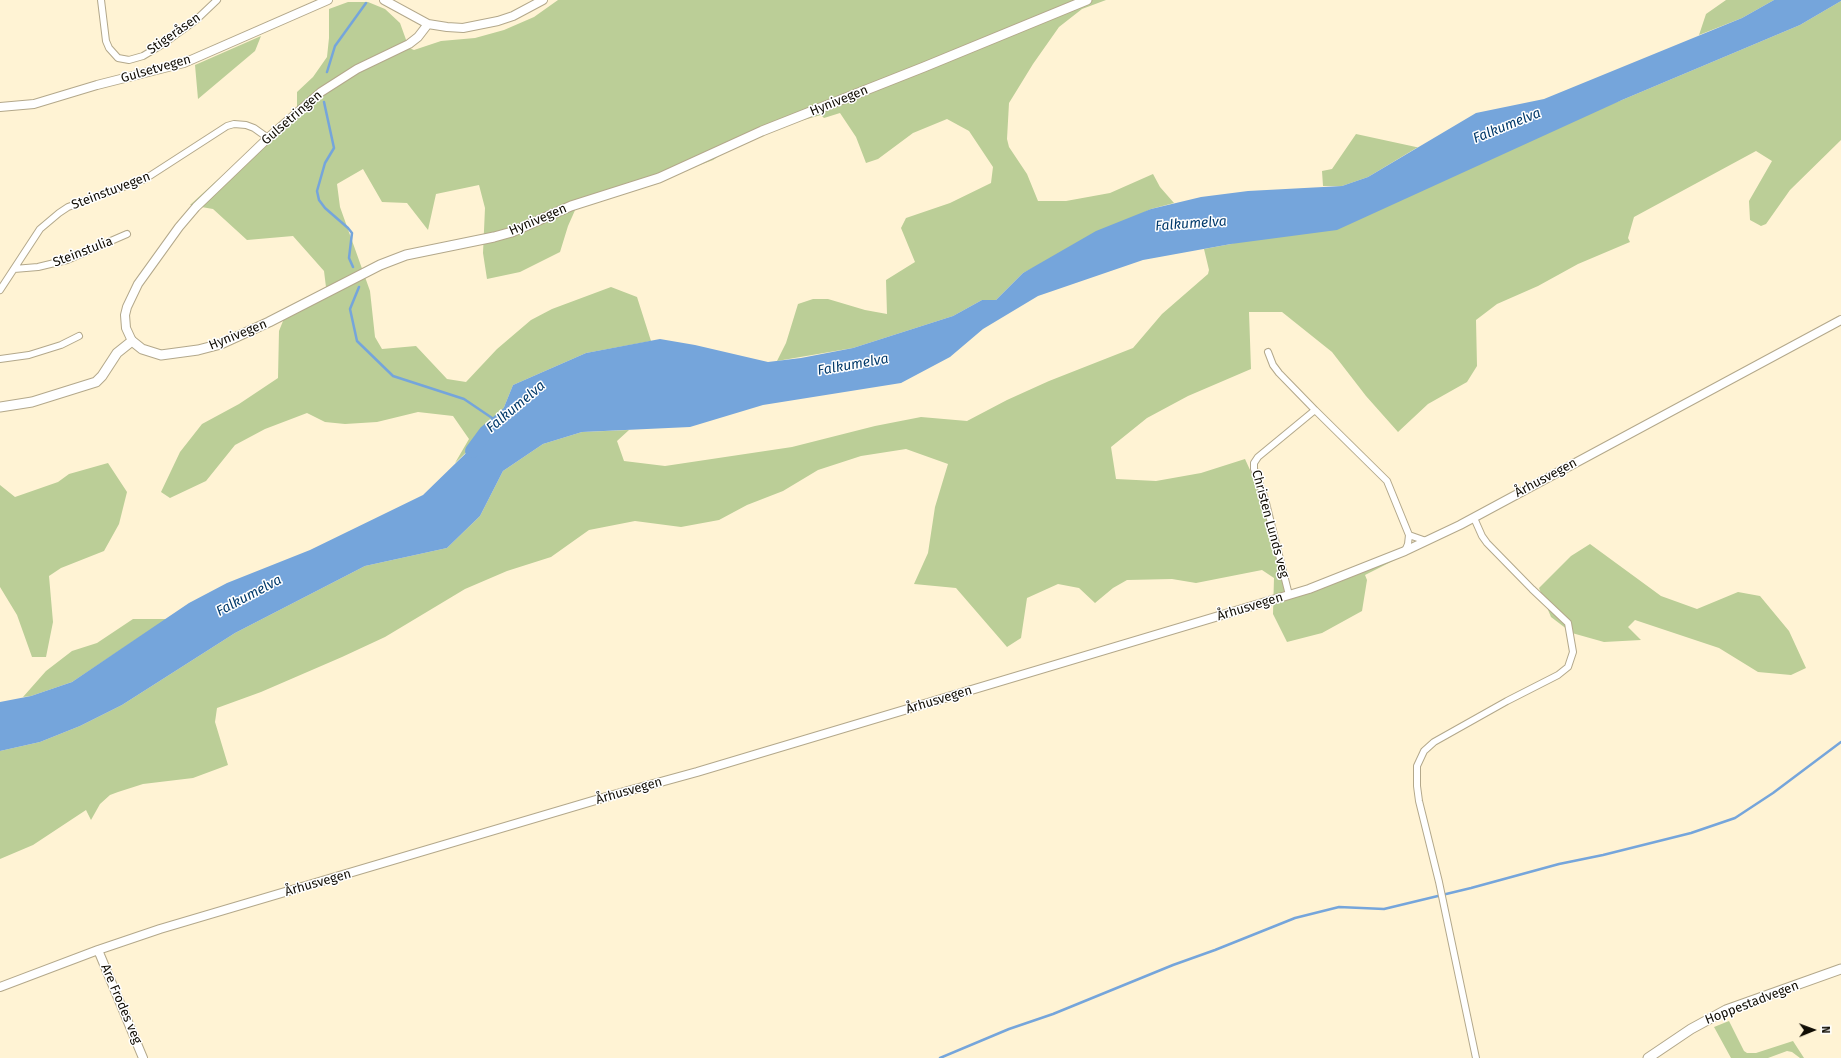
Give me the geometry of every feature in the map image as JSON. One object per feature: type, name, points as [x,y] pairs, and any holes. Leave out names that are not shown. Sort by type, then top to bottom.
[{"type":"main road","name":"Hynivegen","points":[[132,341],[142,349],[161,354],[198,350],[221,344],[269,322],[380,264],[406,255],[494,238],[512,232],[570,206],[658,178],[762,131],[924,67],[1087,0]]},
{"type":"main road","points":[[0,407],[32,402],[96,382],[102,376],[117,353],[132,341]]},
{"type":"main road","name":"Hoppestadvegen","points":[[1648,1058],[1691,1028],[1726,1010],[1841,969]]},
{"type":"street","name":"Stigeråsen","points":[[101,0],[105,34],[109,48],[118,58],[129,60],[143,56],[163,44],[196,20],[217,0]]},
{"type":"street","name":"Gulsetvegen","points":[[0,107],[34,104],[97,85],[184,63],[328,0]]},
{"type":"street","points":[[384,0],[428,24],[455,28],[485,24],[513,16],[543,0]]},
{"type":"street","name":"Gulsetringen","points":[[132,341],[126,328],[125,315],[127,307],[138,284],[164,246],[192,212],[220,183],[268,138],[321,92],[357,69],[409,44],[418,37],[428,24]]},
{"type":"street","name":"Steinstuvegen","points":[[0,290],[37,233],[59,213],[77,203],[145,179],[227,126],[234,124],[246,125],[254,128],[268,138]]},
{"type":"street","name":"Steinstulia","points":[[14,269],[38,268],[67,260],[127,234]]},
{"type":"street","name":"Århusvegen","points":[[0,987],[98,950],[160,929],[606,797],[696,772],[1289,595],[1328,582],[1426,542],[1474,518],[1841,320]]},
{"type":"street","points":[[0,359],[29,355],[61,345],[80,336]]},
{"type":"street","points":[[1268,352],[1273,365],[1279,373],[1387,481],[1409,535],[1408,544],[1405,551]]},
{"type":"street","name":"Christen Lunds veg","points":[[1289,595],[1264,499],[1254,469],[1254,463],[1258,457],[1315,410]]},
{"type":"street","points":[[1474,518],[1482,536],[1487,543],[1568,623],[1573,652],[1568,667],[1558,675],[1451,730],[1434,742],[1421,756],[1417,766],[1417,786],[1441,890],[1476,1058]]},
{"type":"street","points":[[1409,535],[1426,542]]},
{"type":"street","name":"Are Frodes veg","points":[[98,950],[144,1058]]},
{"type":"green space","points":[[558,0],[1106,0],[1082,9],[1059,27],[1033,64],[1009,103],[1007,139],[1009,147],[1027,174],[1038,201],[1066,201],[1110,193],[1153,174],[1160,187],[1174,203],[1151,209],[1023,273],[996,300],[982,300],[953,316],[853,348],[777,361],[786,343],[798,304],[813,299],[828,299],[865,310],[887,314],[886,280],[915,262],[901,228],[906,218],[950,203],[991,183],[993,167],[969,131],[947,119],[913,133],[878,159],[866,163],[856,137],[840,113],[824,118],[821,115],[776,128],[736,145],[713,160],[663,179],[576,208],[568,226],[560,252],[520,272],[487,279],[483,253],[485,208],[479,185],[436,194],[428,230],[407,203],[382,202],[363,169],[337,184],[340,207],[370,291],[375,337],[382,349],[416,346],[447,379],[466,382],[497,349],[531,320],[552,309],[611,287],[637,297],[651,341],[586,353],[513,385],[498,422],[455,463],[469,439],[453,416],[418,412],[377,422],[345,424],[325,422],[307,413],[265,429],[235,445],[206,481],[170,498],[161,492],[180,452],[202,424],[239,404],[278,378],[279,331],[287,311],[326,287],[324,271],[293,236],[247,240],[213,209],[190,205],[262,139],[297,111],[297,92],[313,77],[327,57],[329,38],[329,9],[348,2],[368,2],[385,9],[400,23],[409,48],[414,50],[441,41],[475,38],[504,30],[534,17]]},
{"type":"green space","points":[[1726,0],[1774,0],[1742,18],[1699,35],[1706,14]]},
{"type":"green space","points":[[1841,1],[1841,140],[1790,190],[1766,224],[1761,226],[1750,220],[1749,201],[1772,161],[1756,151],[1634,217],[1628,238],[1630,242],[1578,264],[1538,286],[1497,304],[1476,320],[1477,366],[1467,382],[1428,404],[1398,432],[1366,396],[1332,352],[1282,312],[1249,312],[1251,369],[1188,396],[1147,418],[1111,447],[1116,479],[1156,481],[1201,473],[1245,459],[1261,494],[1286,593],[1377,560],[1492,511],[1365,575],[1367,580],[1362,611],[1322,633],[1287,642],[1273,614],[1274,578],[1262,570],[1196,583],[1172,579],[1127,580],[1113,588],[1095,603],[1079,588],[1058,584],[1027,598],[1021,638],[1007,647],[956,588],[914,584],[928,553],[935,507],[948,464],[906,449],[861,456],[818,470],[783,491],[747,505],[719,520],[681,527],[635,521],[589,530],[551,557],[507,571],[465,589],[385,637],[261,692],[217,708],[215,722],[228,765],[193,778],[143,784],[110,795],[100,804],[91,820],[86,810],[33,845],[0,859],[0,751],[40,742],[80,726],[122,705],[235,633],[365,566],[447,548],[480,516],[503,471],[543,444],[582,432],[629,430],[617,441],[624,461],[665,466],[792,447],[875,426],[921,417],[967,421],[1007,400],[1049,381],[1133,348],[1162,314],[1208,274],[1209,270],[1204,249],[1231,244],[1622,100],[1800,25]]},
{"type":"green space","points":[[261,36],[255,51],[198,99],[195,65]]},
{"type":"green space","points":[[1356,134],[1418,147],[1368,177],[1342,186],[1323,186],[1322,171],[1332,169]]},
{"type":"green space","points":[[108,463],[127,492],[119,524],[104,551],[61,568],[49,576],[53,622],[46,657],[32,657],[17,615],[0,587],[0,485],[15,497],[58,482],[69,474]]},
{"type":"green space","points":[[1590,544],[1661,596],[1697,609],[1738,592],[1760,596],[1789,631],[1806,668],[1791,675],[1758,672],[1719,648],[1635,620],[1628,627],[1641,640],[1604,642],[1572,633],[1551,617],[1539,588],[1571,556]]},
{"type":"green space","points":[[133,619],[167,619],[72,682],[31,696],[23,697],[46,671],[72,651],[97,643]]},
{"type":"green space","points":[[1729,1021],[1744,1051],[1747,1053],[1756,1053],[1793,1041],[1804,1058],[1800,1058],[1792,1052],[1787,1051],[1768,1058],[1731,1058],[1714,1027]]},
{"type":"water","points":[[1774,0],[1841,1],[1800,25],[1622,100],[1337,230],[1231,244],[1143,260],[1038,296],[983,329],[950,357],[901,383],[763,405],[690,427],[582,432],[543,444],[503,471],[480,516],[447,548],[365,566],[235,633],[122,705],[80,726],[40,742],[0,751],[0,702],[31,696],[72,682],[189,603],[227,583],[310,550],[423,495],[498,422],[513,385],[586,353],[660,339],[695,345],[768,362],[801,358],[853,348],[953,316],[982,300],[996,300],[1023,273],[1096,231],[1151,209],[1201,197],[1248,191],[1342,186],[1368,177],[1476,113],[1544,99],[1742,18]]},
{"type":"waterway","points":[[327,72],[335,46],[366,3]]},
{"type":"waterway","points":[[324,102],[334,148],[325,163],[317,191],[319,200],[325,208],[352,233],[349,258],[353,267]]},
{"type":"waterway","points":[[359,287],[350,309],[357,341],[393,376],[464,399],[498,422]]},
{"type":"waterway","name":"Falkumelva","points":[[472,451],[486,432],[511,411]]},
{"type":"waterway","points":[[940,1058],[1009,1029],[1053,1014],[1173,965],[1295,918],[1339,907],[1384,909],[1471,888],[1559,864],[1603,855],[1691,833],[1735,818],[1773,793],[1841,742]]}]
